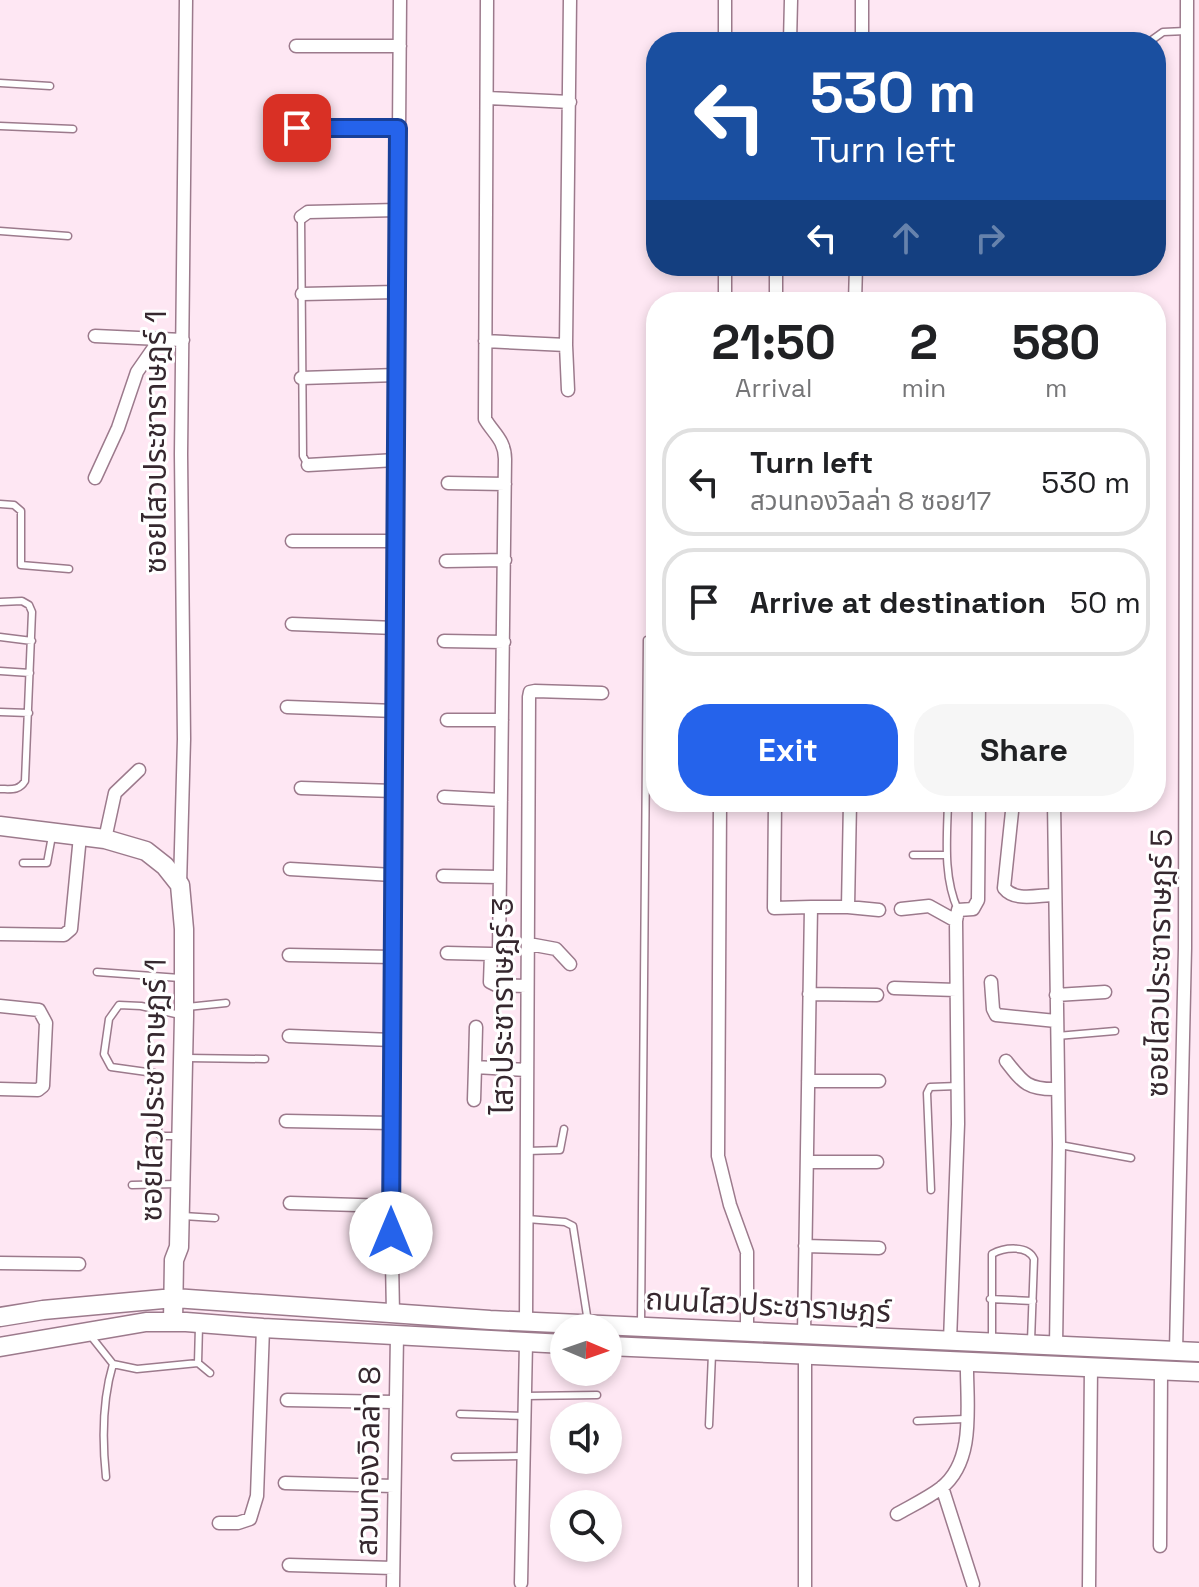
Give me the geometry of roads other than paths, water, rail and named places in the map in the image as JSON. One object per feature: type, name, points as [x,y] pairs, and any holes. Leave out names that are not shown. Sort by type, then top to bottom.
[{"type":"main road","points":[[0,826],[105,839],[146,851],[165,866],[180,885]]},
{"type":"main road","name":"ซอยไสวประชาราษฎร์ 1","points":[[180,885],[184,929],[184,1058],[179,1247],[184,1260],[180,1298],[186,1322]]},
{"type":"main road","name":"ถนนไสวประชาราษฎร์","points":[[0,1317],[43,1310],[180,1298],[550,1322]]},
{"type":"main road","points":[[237,1326],[239,1302]]},
{"type":"main road","points":[[0,1347],[146,1322],[550,1344]]},
{"type":"main road","name":"ถนนไสวประชาราษฎร์","points":[[622,1326],[1199,1352]]},
{"type":"main road","name":"ถนนไสวประชาราษฎร์","points":[[622,1347],[1199,1372]]},
{"type":"street","name":"ซอยไสวประชาราษฎร์ 1","points":[[180,885],[184,739],[186,0]]},
{"type":"street","points":[[393,1314],[391,1206],[400,0]]},
{"type":"street","points":[[447,953],[499,954],[505,449],[485,419],[487,0]]},
{"type":"street","points":[[568,390],[570,0]]},
{"type":"street","points":[[725,0],[725,32]]},
{"type":"street","points":[[790,32],[791,0]]},
{"type":"street","points":[[862,0],[862,32]]},
{"type":"street","name":"ซอยไสวประชาราษฎร์ 5","points":[[1176,1351],[1183,1142],[1186,887],[1187,0]]},
{"type":"street","points":[[296,46],[400,46]]},
{"type":"street","points":[[487,98],[570,102]]},
{"type":"street","points":[[297,128],[398,128]]},
{"type":"street","points":[[301,217],[308,212],[398,210]]},
{"type":"street","points":[[302,294],[397,292]]},
{"type":"street","points":[[95,336],[183,340]]},
{"type":"street","points":[[95,478],[118,428],[137,372],[160,339]]},
{"type":"street","points":[[485,341],[566,345]]},
{"type":"street","points":[[301,378],[397,375]]},
{"type":"street","points":[[308,465],[396,460]]},
{"type":"street","points":[[448,483],[505,484]]},
{"type":"street","points":[[292,541],[396,541]]},
{"type":"street","points":[[446,561],[505,560]]},
{"type":"street","points":[[292,624],[395,628]]},
{"type":"street","points":[[444,641],[504,642]]},
{"type":"street","name":"ไสวประชาราษฎร์ 3","points":[[526,1321],[530,692],[602,693]]},
{"type":"street","points":[[287,707],[395,711]]},
{"type":"street","points":[[447,720],[502,720]]},
{"type":"street","points":[[105,839],[115,793],[139,770]]},
{"type":"street","points":[[301,788],[394,791]]},
{"type":"street","points":[[444,797],[501,800]]},
{"type":"street","points":[[720,812],[718,1156],[725,1190],[747,1252],[747,1332]]},
{"type":"street","points":[[775,812],[774,908],[848,907],[879,910]]},
{"type":"street","points":[[848,907],[850,812]]},
{"type":"street","points":[[901,909],[929,906],[957,916],[973,909],[978,900],[979,812]]},
{"type":"street","points":[[1012,812],[1004,888],[1016,896],[1054,895]]},
{"type":"street","points":[[1054,812],[1059,1144],[1056,1346]]},
{"type":"street","points":[[0,934],[69,933],[80,836]]},
{"type":"street","points":[[290,869],[393,875]]},
{"type":"street","points":[[443,876],[499,877]]},
{"type":"street","points":[[804,1334],[811,907]]},
{"type":"street","points":[[950,1341],[958,1086],[957,916]]},
{"type":"street","points":[[529,944],[556,949],[570,964]]},
{"type":"street","points":[[491,954],[490,982],[527,986]]},
{"type":"street","points":[[289,955],[393,957]]},
{"type":"street","points":[[991,982],[996,1015],[1056,1021]]},
{"type":"street","points":[[894,988],[956,990]]},
{"type":"street","points":[[1056,995],[1105,992]]},
{"type":"street","points":[[809,994],[877,995]]},
{"type":"street","points":[[0,1006],[39,1010],[46,1023],[45,1079],[38,1090],[0,1089]]},
{"type":"street","points":[[474,1100],[476,1027]]},
{"type":"street","points":[[289,1036],[392,1040]]},
{"type":"street","points":[[1006,1061],[1021,1081],[1030,1087],[1058,1089]]},
{"type":"street","points":[[475,1067],[527,1070]]},
{"type":"street","points":[[808,1081],[879,1081]]},
{"type":"street","points":[[286,1121],[392,1123]]},
{"type":"street","points":[[808,1162],[877,1162]]},
{"type":"street","points":[[290,1203],[391,1206]]},
{"type":"street","points":[[805,1246],[879,1248]]},
{"type":"street","points":[[0,1263],[79,1264]]},
{"type":"street","points":[[219,1523],[238,1523],[250,1519],[257,1496],[263,1328]]},
{"type":"street","name":"สวนทองวิลล่า 8","points":[[393,1587],[397,1335]]},
{"type":"street","points":[[521,1583],[526,1343]]},
{"type":"street","points":[[805,1355],[805,1587]]},
{"type":"street","points":[[897,1514],[942,1487],[964,1451],[967,1361]]},
{"type":"street","points":[[1089,1587],[1091,1366]]},
{"type":"street","points":[[1160,1546],[1161,1370]]},
{"type":"street","points":[[287,1400],[394,1402]]},
{"type":"street","points":[[285,1483],[394,1486]]},
{"type":"street","points":[[942,1487],[973,1584]]},
{"type":"street","points":[[289,1565],[393,1568]]},
{"type":"lane","points":[[1163,32],[1186,31]]},
{"type":"lane","points":[[0,83],[50,86]]},
{"type":"lane","points":[[0,126],[73,129]]},
{"type":"lane","points":[[301,217],[303,456],[308,465]]},
{"type":"lane","points":[[0,231],[68,236]]},
{"type":"lane","points":[[0,504],[14,505],[21,511],[21,565],[69,569]]},
{"type":"lane","points":[[0,602],[22,601],[29,605],[32,612],[25,781],[22,787],[16,789],[0,789]]},
{"type":"lane","points":[[0,637],[32,641]]},
{"type":"lane","points":[[0,671],[30,673]]},
{"type":"lane","points":[[0,712],[29,713]]},
{"type":"lane","points":[[641,1327],[646,754]]},
{"type":"lane","points":[[948,812],[947,855],[957,916]]},
{"type":"lane","points":[[23,863],[47,863],[52,833]]},
{"type":"lane","points":[[913,855],[947,855]]},
{"type":"lane","points":[[97,972],[184,978]]},
{"type":"lane","points":[[181,1136],[161,1136],[158,1133],[158,1076],[111,1067],[104,1054],[109,1019],[119,1005],[184,1012],[226,1003]]},
{"type":"lane","points":[[1057,1036],[1115,1031]]},
{"type":"lane","points":[[184,1058],[265,1059]]},
{"type":"lane","points":[[931,1190],[927,1093],[930,1087],[958,1086]]},
{"type":"lane","points":[[527,1151],[560,1150],[564,1129]]},
{"type":"lane","points":[[1059,1144],[1131,1158]]},
{"type":"lane","points":[[132,1185],[180,1184]]},
{"type":"lane","points":[[179,1216],[215,1218]]},
{"type":"lane","points":[[527,1219],[565,1222],[573,1226],[586,1314]]},
{"type":"lane","points":[[992,1343],[992,1254],[1026,1249],[1034,1259],[1031,1344]]},
{"type":"lane","points":[[990,1299],[1033,1301]]},
{"type":"lane","points":[[186,1322],[198,1363],[210,1373]]},
{"type":"lane","points":[[88,1332],[99,1350],[113,1364],[137,1369],[198,1363]]},
{"type":"lane","points":[[709,1425],[712,1350]]},
{"type":"lane","points":[[106,1477],[103,1449],[105,1404],[113,1364]]},
{"type":"lane","points":[[525,1396],[597,1395]]},
{"type":"lane","points":[[460,1414],[525,1416]]},
{"type":"lane","points":[[917,1421],[965,1419]]},
{"type":"lane","points":[[455,1457],[523,1456]]}]
